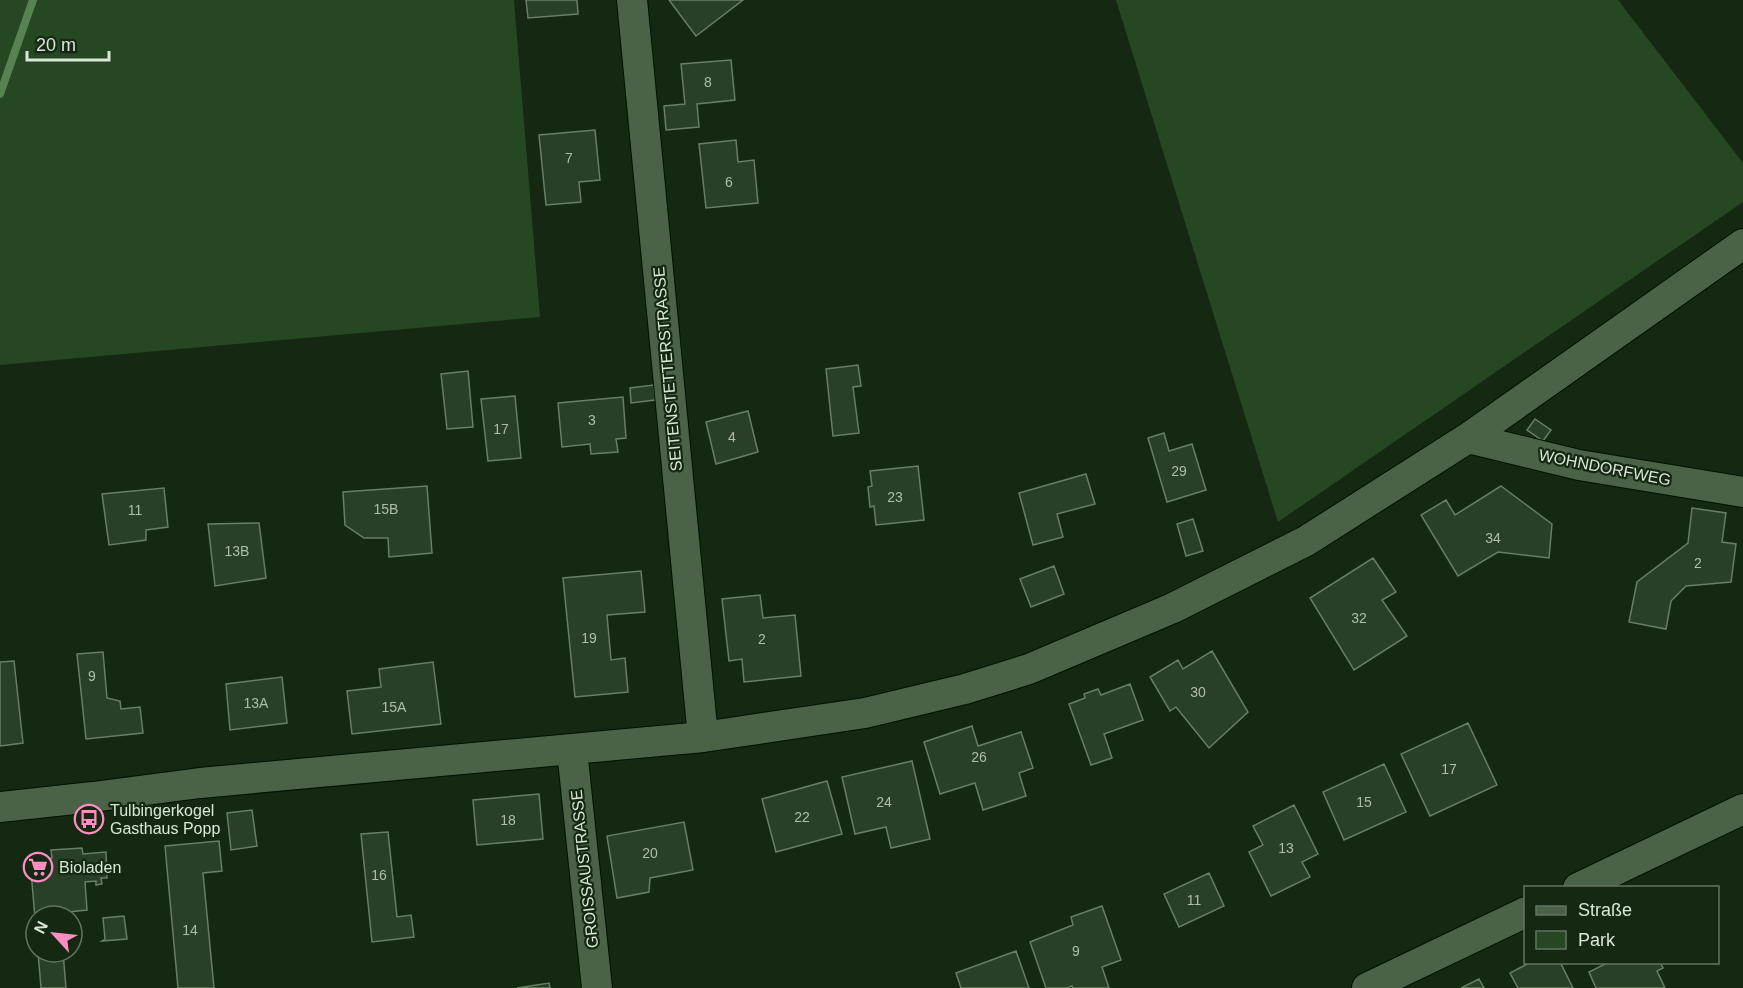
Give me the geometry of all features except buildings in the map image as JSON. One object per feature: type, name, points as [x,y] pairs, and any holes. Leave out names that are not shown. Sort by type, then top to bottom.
[{"type":"street","name":"SEITENSTETTERSTRASSE","points":[[632,0],[704,737]]},
{"type":"street","points":[[0,807],[200,783],[704,737],[865,713],[965,689],[1029,669],[1173,608],[1306,541],[1468,438],[1743,244]]},
{"type":"street","name":"WOHNDORFWEG","points":[[1468,438],[1579,465],[1743,492]]},
{"type":"street","name":"GROISSAUSTRASSE","points":[[572,750],[597,988]]},
{"type":"street","points":[[1582,886],[1743,809]]},
{"type":"street","points":[[1367,988],[1524,913]]},
{"type":"green space","points":[[0,0],[514,0],[540,317],[0,365]]},
{"type":"green space","points":[[1116,0],[1618,0],[1743,163],[1743,202],[1278,522]]},
{"type":"waterway","points":[[0,94],[33,0]]},
{"type":"place","name":"Tulbingerkogel Gasthaus Popp","points":[[89,819]]},
{"type":"place","name":"Bioladen","points":[[38,867]]}]
